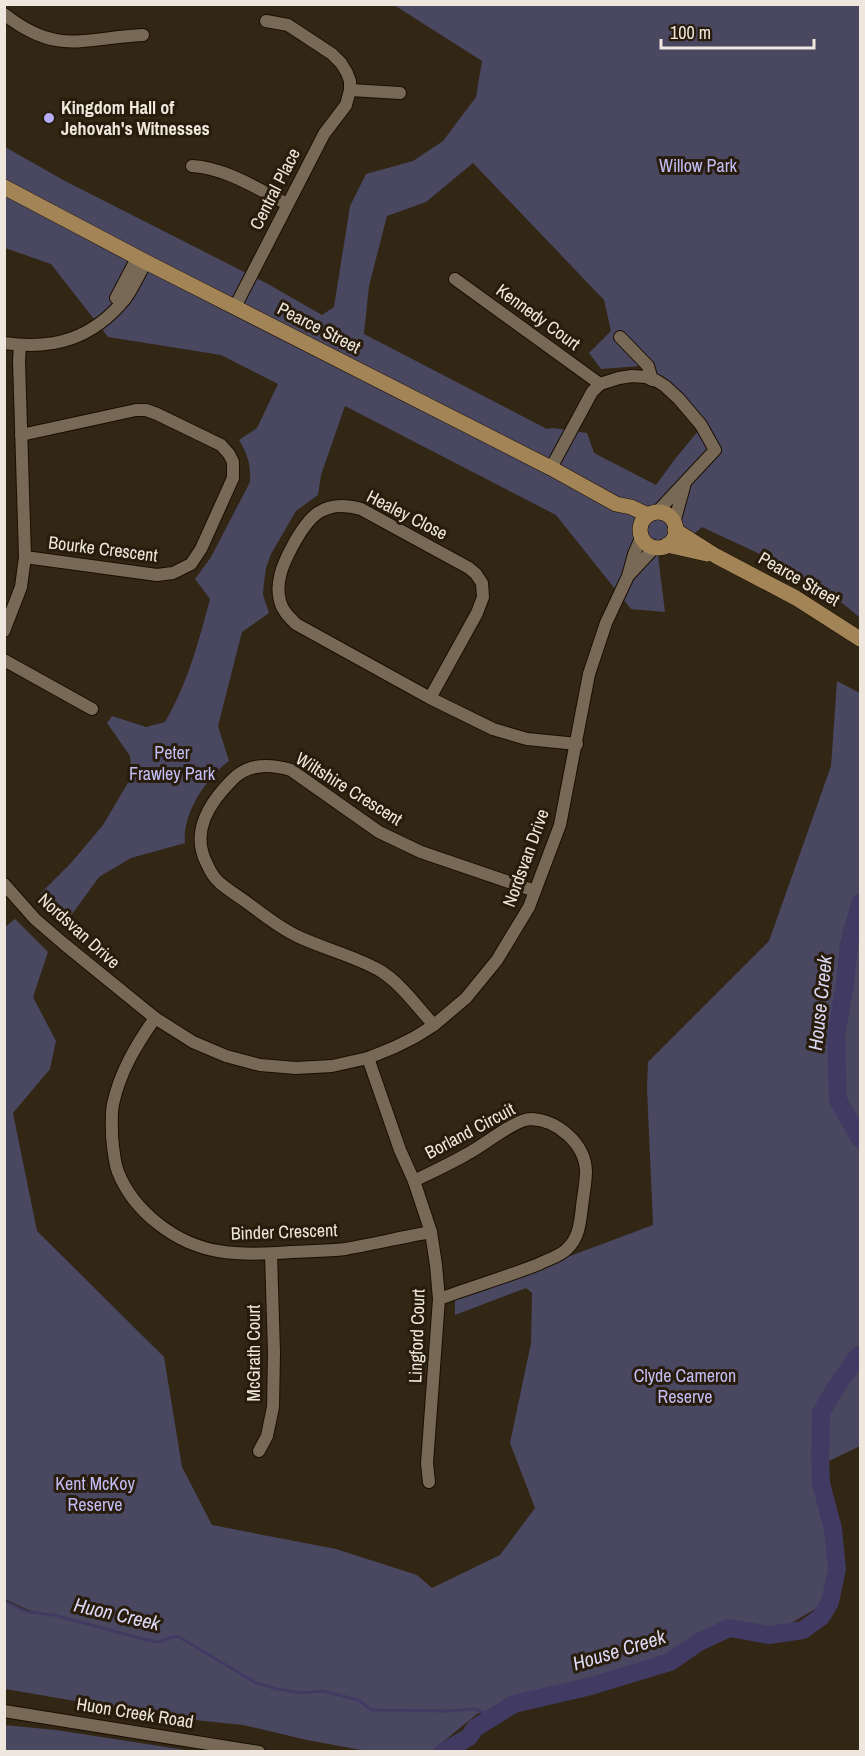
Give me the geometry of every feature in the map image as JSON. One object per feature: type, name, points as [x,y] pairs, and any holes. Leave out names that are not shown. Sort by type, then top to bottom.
[{"type":"main road","name":"Pearce Street","points":[[4,187],[141,260],[551,468],[616,504],[652,513]]},
{"type":"main road","name":"Pearce Street","points":[[616,504],[641,533]]},
{"type":"main road","points":[[652,513],[667,514],[675,526],[674,538],[661,546],[648,544],[641,533],[641,524],[652,513]]},
{"type":"main road","name":"Pearce Street","points":[[675,526],[716,556],[796,598],[861,639]]},
{"type":"main road","name":"Pearce Street","points":[[661,546],[716,556]]},
{"type":"street","points":[[4,14],[33,33],[57,40],[79,42],[143,35]]},
{"type":"street","points":[[266,21],[288,25],[332,54],[347,72],[350,90],[400,93]]},
{"type":"street","name":"Central Place","points":[[235,308],[324,134],[346,105],[350,90]]},
{"type":"street","points":[[192,166],[209,167],[225,173],[287,204]]},
{"type":"street","points":[[4,343],[43,346],[66,341],[86,332],[126,297],[141,260]]},
{"type":"street","name":"Kennedy Court","points":[[455,279],[600,384]]},
{"type":"street","points":[[620,337],[648,366],[652,380]]},
{"type":"street","points":[[4,631],[9,624],[21,587],[25,557],[20,345]]},
{"type":"street","points":[[551,468],[586,400],[600,384],[632,376],[652,380],[665,386],[679,399],[701,425],[715,450],[652,513]]},
{"type":"street","name":"Bourke Crescent","points":[[21,435],[136,410],[146,410],[221,445],[229,454],[234,470],[233,478],[201,549],[192,564],[184,569],[157,575],[25,557]]},
{"type":"street","points":[[675,526],[685,482]]},
{"type":"street","name":"Healey Close","points":[[430,698],[477,613],[483,597],[482,583],[469,568],[361,509],[342,505],[315,514],[303,527],[284,561],[280,575],[278,590],[280,602],[296,624],[430,698],[493,729],[527,739],[577,744]]},
{"type":"street","name":"Nordsvan Drive","points":[[4,884],[35,919],[155,1018],[193,1042],[226,1056],[260,1065],[296,1068],[332,1066],[368,1058],[395,1047],[434,1025],[466,998],[497,960],[524,917],[560,825],[589,674],[606,623],[628,576],[641,533]]},
{"type":"street","name":"Nordsvan Drive","points":[[628,576],[661,546]]},
{"type":"street","points":[[4,660],[92,709]]},
{"type":"street","name":"Wiltshire Crescent","points":[[434,1025],[395,982],[382,972],[368,964],[298,936],[270,920],[218,882],[202,857],[199,835],[204,816],[225,786],[236,775],[248,769],[276,765],[291,770],[379,832],[421,852],[535,891]]},
{"type":"street","name":"Binder Crescent","points":[[155,1018],[128,1060],[119,1083],[113,1107],[113,1151],[118,1172],[128,1190],[160,1227],[203,1248],[221,1252],[271,1254],[345,1249],[431,1232]]},
{"type":"street","name":"Lingford Court","points":[[368,1058],[431,1232],[439,1299],[427,1463],[429,1482]]},
{"type":"street","name":"Borland Circuit","points":[[414,1181],[468,1154],[517,1123],[530,1119],[543,1121],[560,1129],[577,1144],[584,1160],[586,1171],[579,1226],[574,1240],[566,1250],[555,1257],[522,1270],[439,1299]]},
{"type":"street","name":"McGrath Court","points":[[260,1451],[267,1436],[273,1407],[271,1254]]},
{"type":"street","name":"Huon Creek Road","points":[[4,1711],[259,1752]]},
{"type":"green space","points":[[394,5],[860,5],[860,618],[843,603],[805,578],[702,527],[673,553],[658,555],[665,612],[631,609],[556,515],[345,406],[321,475],[318,495],[296,511],[271,554],[266,568],[263,595],[269,613],[242,632],[218,726],[229,761],[212,777],[197,798],[187,820],[185,843],[131,858],[99,877],[67,921],[40,894],[71,863],[103,825],[132,776],[130,756],[107,723],[112,716],[146,727],[165,722],[173,708],[192,662],[210,599],[195,579],[211,557],[250,482],[248,461],[239,440],[257,428],[278,384],[221,355],[108,337],[51,264],[5,248],[5,147],[65,181],[268,284],[322,315],[334,307],[350,206],[366,174],[413,161],[443,141],[476,97],[482,61]],"holes":[[[473,163],[604,300],[611,331],[589,353],[601,369],[640,366],[703,425],[656,485],[594,453],[587,433],[547,429],[364,334],[369,286],[387,216],[426,202]]]},
{"type":"green space","name":"Clyde Cameron Reserve","points":[[837,681],[860,693],[860,1446],[825,1463],[824,1511],[831,1549],[830,1591],[824,1604],[779,1630],[728,1634],[660,1661],[613,1676],[567,1685],[477,1714],[432,1751],[372,1752],[243,1725],[175,1718],[5,1689],[5,1601],[27,1612],[54,1615],[28,1610],[5,1599],[5,927],[15,919],[48,952],[33,997],[56,1041],[50,1069],[13,1113],[37,1231],[164,1357],[182,1467],[212,1525],[336,1549],[417,1575],[432,1588],[500,1555],[535,1508],[510,1443],[531,1343],[532,1293],[526,1288],[455,1315],[455,1299],[653,1225],[648,1062],[769,941],[831,766]]},
{"type":"green space","points":[[4,1725],[56,1730],[192,1751],[5,1751]]},
{"type":"waterway","name":"House Creek","points":[[860,903],[849,944],[836,1035],[838,1100],[860,1139]]},
{"type":"waterway","name":"House Creek","points":[[443,1752],[469,1737],[475,1728],[514,1704],[591,1686],[670,1662],[699,1642],[729,1628],[769,1635],[803,1630],[821,1617],[830,1602],[837,1569],[833,1529],[821,1483],[821,1413],[834,1390],[860,1355]]},
{"type":"waterway","name":"Huon Creek","points":[[4,1601],[27,1612],[54,1615],[147,1640],[159,1642],[179,1637],[256,1683],[277,1689],[302,1693],[323,1691],[358,1700],[372,1710],[474,1709],[494,1716]]},
{"type":"place","name":"Kingdom Hall of Jehovah's Witnesses","points":[[49,118]]},
{"type":"park label","name":"Willow Park","points":[[698,166]]},
{"type":"park label","name":"Peter Frawley Park","points":[[172,763]]},
{"type":"park label","name":"Kent McKoy Reserve","points":[[95,1494]]}]
